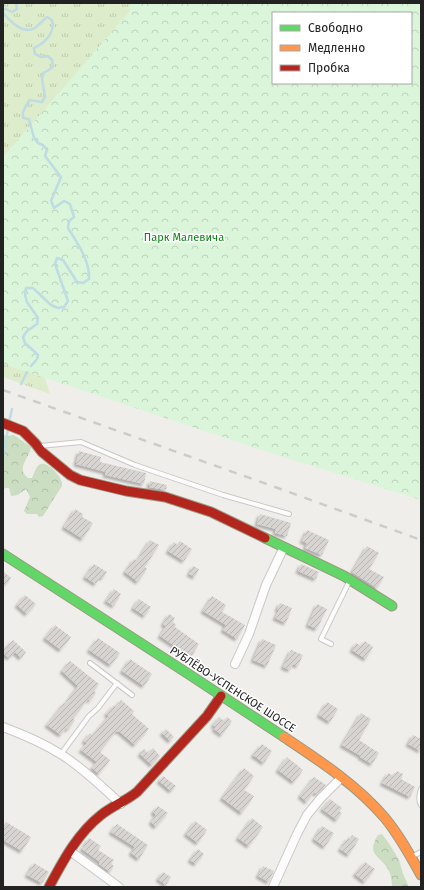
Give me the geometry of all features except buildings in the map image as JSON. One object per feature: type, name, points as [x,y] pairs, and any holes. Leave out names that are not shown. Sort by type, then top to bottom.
[{"type":"street","points":[[3,423],[22,431],[38,446],[42,452],[70,475],[80,480],[126,491],[165,497],[213,513],[350,580],[392,606]]},
{"type":"street","points":[[235,664],[249,634],[266,585],[284,547]]},
{"type":"street","name":"РУБЛЁВО-УСПЕНСКОЕ ШОССЕ","points":[[3,554],[222,696],[319,761],[357,789],[386,819],[400,838],[421,875]]},
{"type":"street","points":[[49,887],[70,851],[94,821],[110,809],[131,797],[207,716],[222,696]]},
{"type":"street","points":[[3,727],[61,754],[81,768],[120,804]]},
{"type":"street","points":[[273,887],[307,815],[320,798],[341,778]]},
{"type":"street","points":[[70,851],[118,887]]},
{"type":"lane","points":[[38,446],[81,442],[135,465],[223,495],[289,514]]},
{"type":"lane","points":[[331,644],[322,639],[350,580]]},
{"type":"lane","points":[[90,663],[132,695]]},
{"type":"lane","points":[[61,754],[89,716],[98,708],[117,683]]},
{"type":"lane","points":[[421,789],[419,795],[419,802],[421,805]]},
{"type":"lane","points":[[411,857],[421,852]]},
{"type":"green space","points":[[3,3],[142,3],[42,140],[44,375],[50,394],[3,377]]},
{"type":"green space","name":"Парк Малевича","points":[[130,3],[421,3],[421,500],[258,449],[3,364],[3,157],[130,11]]},
{"type":"green space","points":[[3,435],[14,435],[31,447],[23,467],[24,474],[28,478],[32,478],[38,466],[44,464],[55,472],[62,482],[62,486],[43,516],[39,517],[37,514],[27,514],[24,511],[30,497],[26,489],[14,496],[11,496],[9,488],[5,488],[3,490]]},
{"type":"green space","points":[[382,834],[399,860],[409,887],[392,887],[389,871],[376,855],[373,847],[378,835]]},
{"type":"waterway","points":[[3,10],[6,9],[12,12],[17,9],[16,3]]},
{"type":"waterway","points":[[3,13],[17,26],[26,30],[35,28],[47,17],[52,20],[53,25],[51,33],[42,43],[34,48],[35,54],[41,57],[48,56],[52,60],[53,66],[43,73],[42,79],[45,97],[42,102],[29,100],[23,112],[23,118],[29,119],[34,138],[47,150],[45,156],[61,177],[51,201],[54,208],[64,201],[70,204],[74,217],[69,221],[68,228],[85,258],[89,272],[89,279],[83,283],[77,282],[63,260],[57,258],[55,264],[68,301],[64,307],[58,308],[51,305],[33,288],[26,288],[25,295],[27,302],[38,318],[37,324],[27,331],[23,337],[25,343],[38,355],[37,359],[31,366]]},
{"type":"waterway","points":[[21,384],[27,372]]},
{"type":"waterway","points":[[9,422],[12,409]]},
{"type":"waterway","points":[[3,456],[8,429]]},
{"type":"railway","points":[[3,390],[421,540]]},
{"type":"traffic: fast","points":[[265,538],[344,576],[392,606]]},
{"type":"traffic: fast","points":[[3,554],[284,737]]},
{"type":"traffic: slow","points":[[284,737],[338,774],[374,806],[395,831],[421,875]]},
{"type":"traffic: jam","points":[[3,423],[23,431],[42,452],[70,475],[80,480],[126,491],[165,497],[211,512],[265,538]]},
{"type":"traffic: jam","points":[[49,887],[65,858],[92,822],[137,792],[207,716],[221,696]]}]
